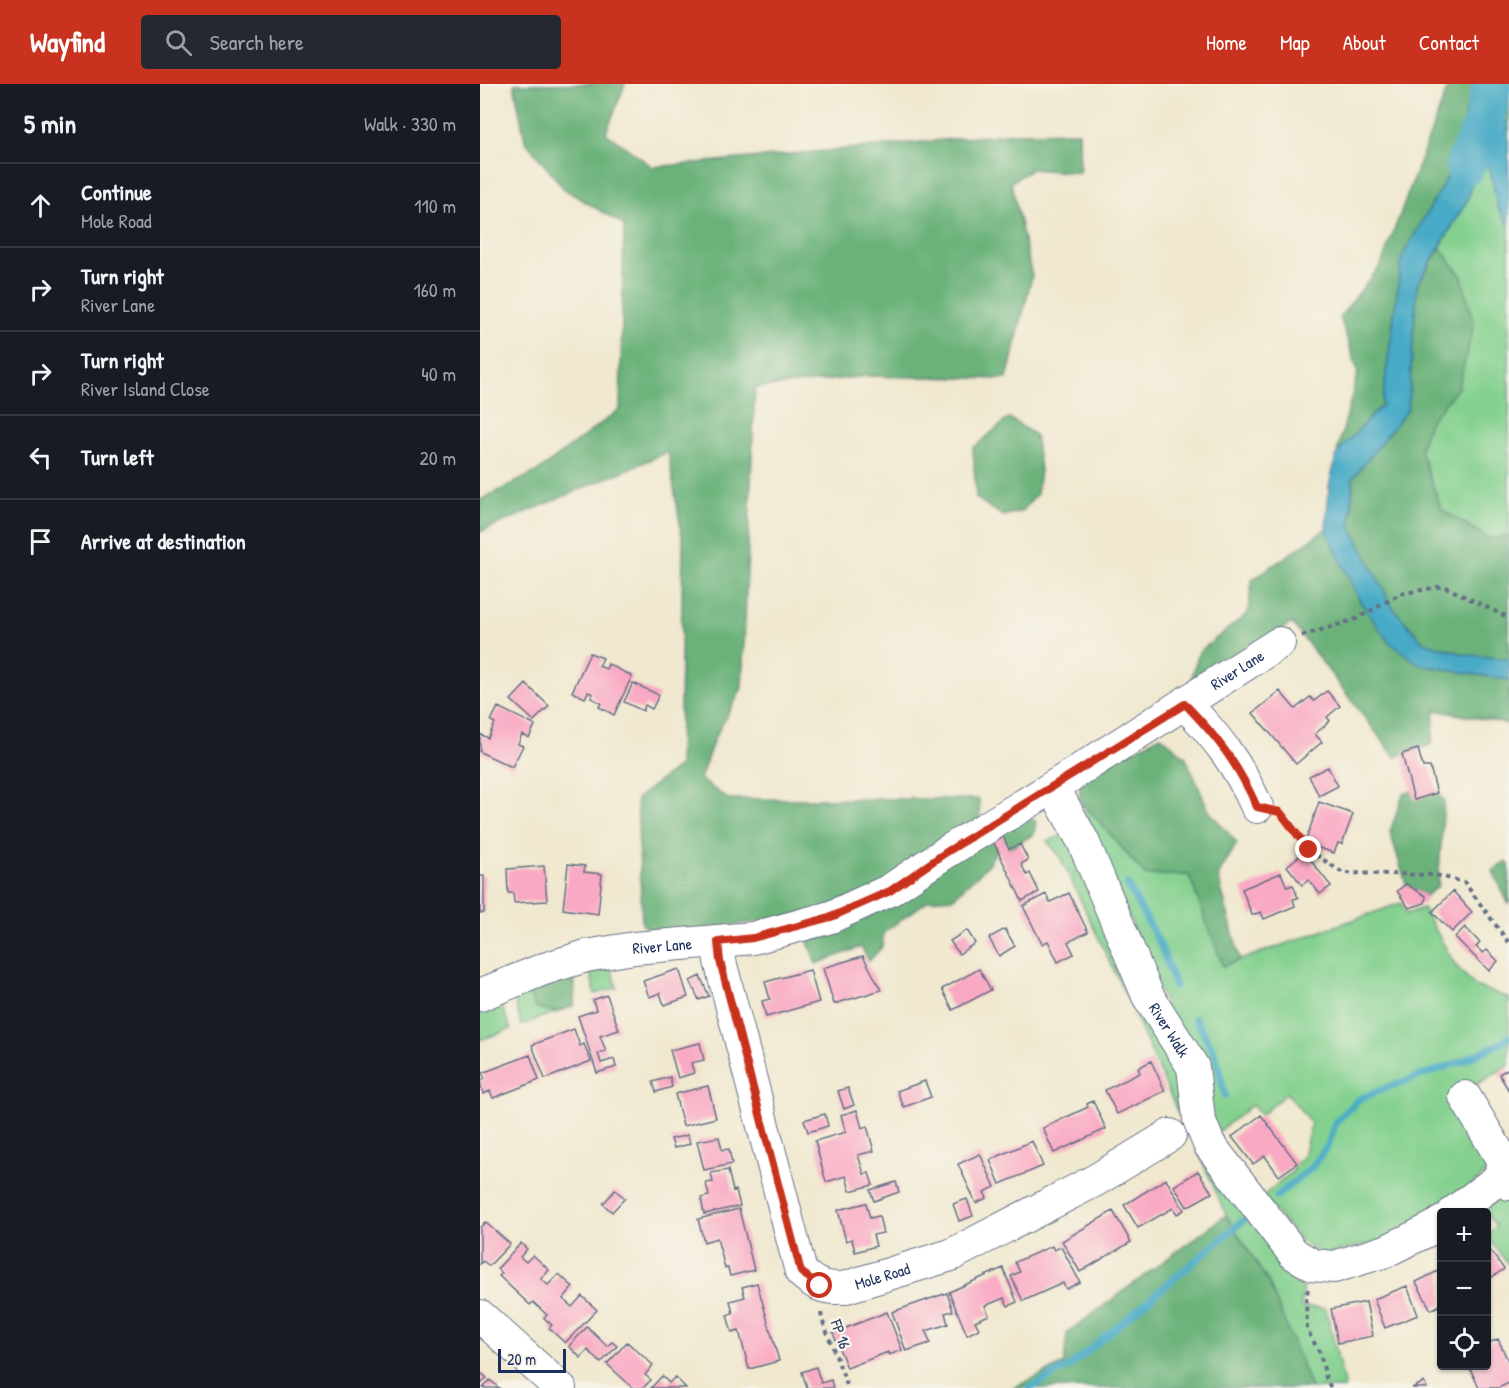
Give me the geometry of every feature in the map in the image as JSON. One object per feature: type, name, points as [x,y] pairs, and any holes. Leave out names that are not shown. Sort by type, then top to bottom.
[{"type":"street","name":"River Lane","points":[[480,995],[544,969],[586,956],[634,948],[753,938],[831,917],[890,891],[945,853],[1279,643]]},
{"type":"street","points":[[1185,704],[1232,757],[1257,807]]},
{"type":"street","name":"River Walk","points":[[1053,787],[1083,842],[1148,996],[1193,1067],[1199,1119],[1209,1143],[1294,1254],[1323,1266]]},
{"type":"street","points":[[718,942],[720,961],[801,1272],[820,1286]]},
{"type":"street","points":[[1461,1208],[1505,1181],[1502,1159],[1465,1097]]},
{"type":"street","name":"Mole Road","points":[[820,1286],[831,1289],[843,1288],[951,1255],[1096,1180],[1170,1135]]},
{"type":"street","points":[[1323,1266],[1386,1251],[1437,1225]]},
{"type":"street","points":[[480,1316],[560,1388]]},
{"type":"path","name":"River Lane","points":[[1279,643],[1356,619],[1400,594],[1443,586],[1509,618]]},
{"type":"path","points":[[1257,807],[1280,812],[1309,850],[1343,873],[1434,874],[1464,882],[1509,943]]},
{"type":"path","points":[[1323,1266],[1306,1298],[1307,1330],[1320,1353],[1331,1388]]},
{"type":"path","name":"FP 16","points":[[820,1286],[822,1319],[848,1388]]},
{"type":"green space","points":[[514,84],[625,84],[606,133],[653,167],[1017,133],[1079,132],[1080,173],[1032,169],[1011,182],[1032,276],[1007,379],[868,376],[755,388],[742,688],[714,739],[700,779],[728,799],[979,799],[980,820],[883,885],[807,915],[657,935],[642,924],[637,798],[679,766],[683,542],[668,452],[480,532],[480,500],[538,471],[620,409],[624,225],[564,189],[525,141]]},
{"type":"green space","points":[[1449,84],[1509,84],[1509,131],[1507,122],[1467,108],[1449,174],[1402,257],[1382,405],[1337,453],[1358,372],[1340,317],[1381,265]]},
{"type":"green space","points":[[1488,162],[1498,208],[1509,225],[1509,536],[1489,539],[1441,509],[1420,450],[1429,422],[1458,388],[1462,277],[1440,248],[1468,199],[1477,163]]},
{"type":"green space","points":[[1440,248],[1462,277],[1474,325],[1458,388],[1429,422],[1420,450],[1441,509],[1489,539],[1509,536],[1509,659],[1467,655],[1423,642],[1393,608],[1351,527],[1353,478],[1408,409],[1417,285]]},
{"type":"green space","points":[[1009,418],[1035,435],[1040,470],[1037,494],[1022,511],[1003,516],[976,498],[973,448]]},
{"type":"green space","points":[[1326,529],[1361,603],[1420,665],[1509,680],[1509,724],[1435,710],[1432,744],[1395,757],[1292,623],[1189,687],[1199,652],[1248,613],[1252,580]]},
{"type":"green space","points":[[1161,736],[1185,756],[1209,811],[1237,843],[1218,876],[1240,960],[1223,966],[1189,875],[1145,875],[1080,799],[1079,779]]},
{"type":"green space","points":[[1412,791],[1415,799],[1437,793],[1444,800],[1438,886],[1426,896],[1406,884],[1390,832],[1403,794]]},
{"type":"green space","points":[[1080,799],[1145,875],[1189,875],[1223,966],[1401,903],[1406,914],[1423,908],[1456,966],[1475,986],[1509,998],[1509,1065],[1454,1098],[1490,1158],[1488,1171],[1453,1201],[1442,1208],[1437,1208],[1437,1211],[1392,1239],[1322,1255],[1304,1244],[1262,1197],[1294,1170],[1292,1166],[1303,1157],[1311,1123],[1287,1093],[1261,1115],[1252,1105],[1218,1132]]},
{"type":"green space","points":[[1021,811],[1036,822],[1034,834],[1009,849],[992,839],[997,850],[986,867],[953,898],[929,900],[884,932],[882,947],[869,961],[861,947],[816,964],[807,939]]},
{"type":"green space","points":[[1065,835],[1179,1058],[1185,1106],[1178,1113],[1129,1002],[1059,855],[1047,841]]},
{"type":"green space","points":[[1506,861],[1509,864],[1509,905],[1493,871]]},
{"type":"green space","points":[[611,968],[617,988],[595,994],[590,972]]},
{"type":"green space","points":[[565,970],[575,978],[574,1006],[557,1012],[535,1007],[529,992],[532,980]]},
{"type":"green space","points":[[532,983],[535,1007],[557,1012],[521,1025],[513,992]]},
{"type":"green space","points":[[499,1000],[511,1029],[480,1040],[480,1007]]},
{"type":"green space","points":[[1196,1147],[1304,1274],[1301,1307],[1326,1308],[1345,1388],[1311,1388],[1269,1283],[1226,1215]]},
{"type":"green space","points":[[1491,1196],[1504,1197],[1509,1201],[1509,1265],[1491,1242],[1491,1232],[1496,1226],[1491,1220],[1491,1208],[1481,1208],[1479,1205]]},
{"type":"green space","points":[[1226,1215],[1269,1283],[1311,1388],[1013,1388],[1064,1364],[1067,1333]]},
{"type":"water","points":[[1467,107],[1508,122],[1509,225],[1498,208],[1488,163],[1477,163],[1468,199],[1417,285],[1408,409],[1353,478],[1351,527],[1393,608],[1423,642],[1467,655],[1509,659],[1509,680],[1420,665],[1389,642],[1361,603],[1326,529],[1329,486],[1337,453],[1382,405],[1402,257],[1449,174]]},
{"type":"building","points":[[590,653],[603,658],[599,666],[606,669],[608,664],[632,676],[614,715],[599,707],[601,703],[591,698],[593,694],[588,692],[585,698],[572,692]]},
{"type":"building","points":[[633,683],[659,695],[652,709],[645,705],[643,711],[624,702]]},
{"type":"building","points":[[526,684],[549,706],[534,721],[511,700]]},
{"type":"building","points":[[1280,691],[1295,709],[1310,697],[1314,701],[1327,691],[1340,706],[1327,717],[1330,721],[1315,734],[1322,742],[1296,764],[1253,713]]},
{"type":"building","points":[[498,707],[535,725],[529,738],[522,734],[518,744],[523,746],[512,767],[480,752],[480,734],[488,738],[495,723],[491,721]]},
{"type":"building","points":[[1418,749],[1423,767],[1430,767],[1437,793],[1414,800],[1402,754]]},
{"type":"building","points":[[1328,767],[1338,786],[1319,796],[1309,776]]},
{"type":"building","points":[[1319,802],[1353,814],[1342,844],[1338,843],[1334,853],[1305,843]]},
{"type":"building","points":[[1002,834],[1009,849],[1020,844],[1028,860],[1021,864],[1027,875],[1030,873],[1039,892],[1022,901],[992,839]]},
{"type":"building","points":[[1304,852],[1331,886],[1320,894],[1309,880],[1302,885],[1287,866]]},
{"type":"building","points":[[568,864],[585,866],[584,872],[602,874],[598,914],[563,909]]},
{"type":"building","points":[[544,866],[547,901],[514,903],[513,893],[508,893],[507,869]]},
{"type":"building","points":[[1281,873],[1287,887],[1293,885],[1298,898],[1293,899],[1295,906],[1264,919],[1261,912],[1252,915],[1242,889]]},
{"type":"building","points":[[480,876],[484,876],[484,913],[480,913]]},
{"type":"building","points":[[1406,884],[1426,896],[1425,903],[1409,908],[1397,891]]},
{"type":"building","points":[[1453,891],[1472,912],[1452,932],[1432,912]]},
{"type":"building","points":[[1069,893],[1088,932],[1068,942],[1074,954],[1058,962],[1048,941],[1042,944],[1023,906],[1046,894],[1050,902]]},
{"type":"building","points":[[1465,927],[1480,943],[1476,947],[1483,953],[1487,950],[1498,961],[1489,971],[1455,937]]},
{"type":"building","points":[[1005,929],[1015,946],[999,956],[989,938]]},
{"type":"building","points":[[967,930],[975,943],[959,954],[950,941]]},
{"type":"building","points":[[863,956],[881,990],[834,1004],[823,968]]},
{"type":"building","points":[[679,969],[688,997],[664,1005],[660,993],[649,997],[643,981]]},
{"type":"building","points":[[979,969],[991,990],[953,1010],[942,989]]},
{"type":"building","points":[[810,970],[819,1002],[766,1017],[762,1001],[770,999],[765,982]]},
{"type":"building","points":[[700,976],[709,996],[699,1000],[690,981]]},
{"type":"building","points":[[607,995],[619,1030],[600,1036],[606,1051],[598,1053],[601,1063],[614,1059],[616,1067],[597,1073],[578,1016],[596,1010],[593,1000]]},
{"type":"building","points":[[574,1029],[580,1046],[584,1044],[591,1061],[545,1079],[532,1045]]},
{"type":"building","points":[[700,1043],[704,1060],[691,1063],[694,1073],[678,1078],[670,1050]]},
{"type":"building","points":[[530,1055],[539,1080],[493,1098],[490,1091],[483,1094],[480,1081],[485,1079],[482,1073]]},
{"type":"building","points":[[1151,1061],[1165,1091],[1117,1114],[1105,1090],[1140,1073],[1138,1068]]},
{"type":"building","points":[[1509,1068],[1509,1091],[1499,1074]]},
{"type":"building","points":[[670,1077],[672,1087],[656,1092],[653,1082]]},
{"type":"building","points":[[925,1081],[931,1097],[904,1107],[897,1091]]},
{"type":"building","points":[[708,1086],[716,1118],[683,1126],[675,1094]]},
{"type":"building","points":[[848,1088],[854,1105],[844,1109],[838,1091]]},
{"type":"building","points":[[1093,1101],[1106,1129],[1054,1153],[1043,1128],[1088,1107],[1087,1104]]},
{"type":"building","points":[[857,1110],[862,1128],[867,1126],[874,1151],[858,1155],[864,1174],[869,1173],[873,1185],[850,1191],[846,1176],[826,1182],[815,1141],[846,1132],[841,1115]]},
{"type":"building","points":[[825,1114],[828,1126],[808,1132],[804,1120]]},
{"type":"building","points":[[1261,1115],[1297,1163],[1279,1176],[1265,1156],[1253,1164],[1232,1137]]},
{"type":"building","points":[[688,1135],[690,1144],[674,1148],[671,1139]]},
{"type":"building","points":[[719,1137],[722,1150],[729,1149],[732,1164],[704,1170],[697,1141]]},
{"type":"building","points":[[1032,1141],[1043,1166],[1000,1184],[990,1160]]},
{"type":"building","points":[[980,1154],[995,1187],[984,1192],[987,1198],[976,1203],[958,1164]]},
{"type":"building","points":[[728,1170],[733,1191],[736,1190],[740,1206],[704,1214],[701,1198],[709,1196],[706,1183],[713,1182],[711,1173]]},
{"type":"building","points":[[1198,1171],[1212,1193],[1187,1207],[1174,1186]]},
{"type":"building","points":[[1166,1179],[1184,1210],[1177,1214],[1173,1208],[1138,1228],[1124,1205]]},
{"type":"building","points":[[896,1182],[899,1192],[874,1201],[870,1190]]},
{"type":"building","points":[[615,1190],[625,1198],[612,1212],[603,1204]]},
{"type":"building","points":[[967,1199],[973,1216],[959,1221],[953,1204]]},
{"type":"building","points":[[866,1203],[870,1218],[879,1216],[883,1233],[873,1235],[876,1246],[855,1252],[852,1239],[846,1241],[838,1210]]},
{"type":"building","points":[[739,1209],[754,1270],[730,1276],[728,1268],[725,1268],[717,1238],[704,1242],[698,1219]]},
{"type":"building","points":[[1113,1211],[1131,1242],[1080,1272],[1062,1241]]},
{"type":"building","points":[[485,1222],[510,1244],[489,1266],[483,1261],[480,1264],[480,1228]]},
{"type":"building","points":[[521,1243],[527,1249],[520,1257],[526,1262],[533,1255],[549,1270],[541,1279],[548,1285],[559,1274],[573,1287],[563,1299],[572,1307],[582,1296],[597,1310],[565,1343],[549,1328],[552,1325],[544,1318],[547,1315],[533,1302],[530,1305],[499,1276],[502,1273],[497,1269]]},
{"type":"building","points":[[1052,1246],[1054,1250],[1061,1247],[1080,1282],[1066,1289],[1063,1283],[1023,1301],[1011,1276],[1020,1272],[1015,1262]]},
{"type":"building","points":[[1491,1252],[1504,1269],[1491,1278]]},
{"type":"building","points":[[1003,1268],[1017,1302],[1008,1306],[1004,1298],[985,1306],[989,1315],[975,1321],[979,1329],[967,1335],[949,1292]]},
{"type":"building","points":[[1437,1272],[1437,1307],[1431,1310],[1416,1282]]},
{"type":"building","points":[[757,1283],[779,1361],[749,1369],[739,1331],[732,1333],[727,1315],[733,1313],[730,1301],[745,1297],[742,1287]]},
{"type":"building","points":[[1407,1286],[1418,1315],[1385,1328],[1374,1299]]},
{"type":"building","points":[[947,1293],[953,1311],[945,1313],[948,1324],[926,1331],[930,1343],[906,1351],[892,1312]]},
{"type":"building","points":[[1366,1302],[1373,1336],[1338,1343],[1331,1309]]},
{"type":"building","points":[[887,1312],[902,1350],[889,1355],[888,1352],[847,1368],[833,1333]]},
{"type":"building","points":[[587,1327],[607,1346],[612,1342],[617,1346],[601,1363],[588,1350],[581,1358],[569,1346]]},
{"type":"building","points":[[1498,1339],[1509,1363],[1509,1383],[1498,1388],[1479,1388],[1471,1370],[1491,1370],[1491,1342]]},
{"type":"building","points":[[627,1342],[653,1365],[645,1375],[651,1380],[643,1388],[633,1388],[607,1364]]},
{"type":"building","points":[[816,1367],[821,1383],[831,1380],[833,1388],[807,1388],[802,1372]]},
{"type":"building","points":[[480,1372],[487,1378],[480,1385]]},
{"type":"building","points":[[662,1376],[669,1383],[675,1377],[686,1388],[651,1388]]},
{"type":"building","points":[[490,1380],[499,1388],[483,1388]]},
{"type":"building","points":[[1424,1382],[1427,1388],[1412,1388]]},
{"type":"waterway","points":[[1465,166],[1484,122],[1492,84]]},
{"type":"waterway","points":[[1127,884],[1160,944],[1175,986]]},
{"type":"waterway","points":[[1195,1018],[1216,1056],[1225,1096]]},
{"type":"waterway","points":[[1277,1196],[1312,1167],[1328,1145],[1335,1123],[1359,1099],[1463,1061],[1509,1037]]},
{"type":"waterway","points":[[1030,1388],[1070,1366],[1245,1219]]},
{"type":"route","points":[[820,1286],[801,1272],[720,961],[718,942],[753,938],[791,929],[831,917],[890,891],[945,853],[1185,704],[1232,757],[1257,807],[1280,812],[1309,850]]}]
